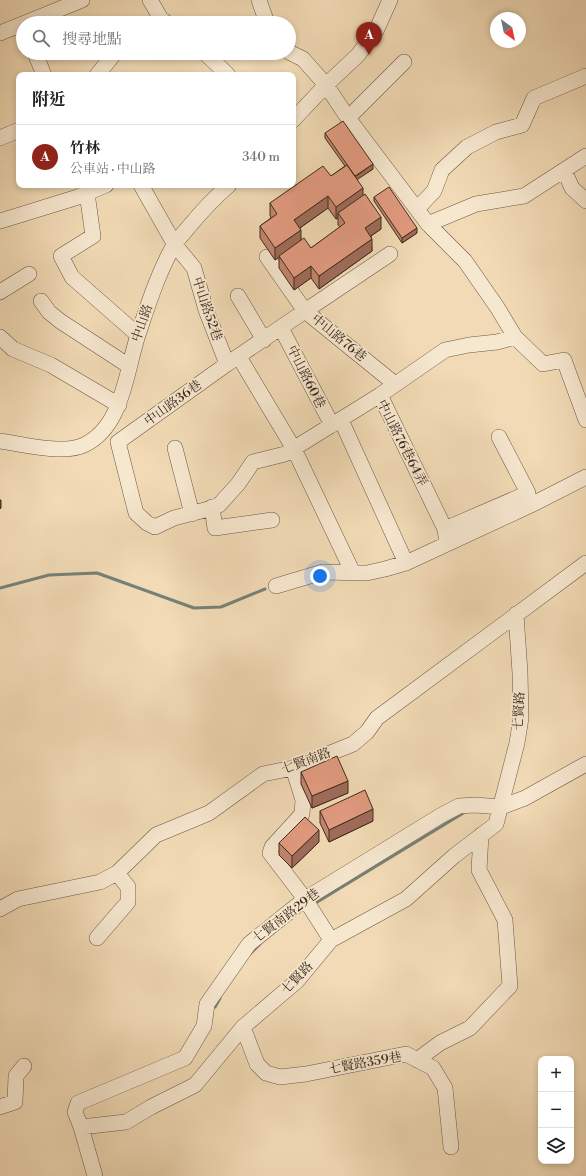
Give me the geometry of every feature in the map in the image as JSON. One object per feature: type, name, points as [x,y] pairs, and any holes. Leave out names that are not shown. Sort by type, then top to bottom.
[{"type":"street","points":[[41,16],[82,0]]},
{"type":"street","points":[[150,0],[158,16]]},
{"type":"street","points":[[259,0],[265,16]]},
{"type":"street","points":[[296,117],[326,85],[358,55],[376,31],[390,0]]},
{"type":"street","points":[[0,33],[16,26]]},
{"type":"street","points":[[296,56],[303,59],[326,85],[348,118],[428,224],[465,260],[498,307],[515,337],[543,364],[564,360],[586,420]]},
{"type":"street","points":[[38,60],[43,72]]},
{"type":"street","points":[[99,72],[109,60]]},
{"type":"street","points":[[212,60],[225,72]]},
{"type":"street","points":[[348,118],[404,62]]},
{"type":"street","points":[[417,209],[434,191],[442,170],[467,147],[496,132],[522,125],[534,98],[586,76]]},
{"type":"street","points":[[0,138],[16,131]]},
{"type":"street","points":[[428,224],[476,204],[524,196],[586,156]]},
{"type":"street","points":[[564,170],[572,188],[586,202]]},
{"type":"street","points":[[0,221],[96,188],[93,236],[61,256],[72,277],[138,335]]},
{"type":"street","points":[[143,188],[175,245]]},
{"type":"street","name":"中山路","points":[[0,441],[59,449],[72,449],[94,439],[107,425],[119,405],[138,335],[159,277],[175,245],[205,207],[226,188]]},
{"type":"street","name":"中山路52巷","points":[[175,245],[194,268],[206,310],[233,360],[294,449]]},
{"type":"street","name":"中山路76巷","points":[[390,254],[305,311],[395,384]]},
{"type":"street","points":[[233,360],[305,311],[267,257]]},
{"type":"street","points":[[0,292],[29,274]]},
{"type":"street","points":[[238,296],[264,340]]},
{"type":"street","points":[[41,301],[49,312],[60,321],[129,366]]},
{"type":"street","name":"中山路60巷","points":[[281,328],[336,422]]},
{"type":"street","points":[[0,337],[13,350],[52,365],[119,405]]},
{"type":"street","points":[[380,395],[445,350],[469,345],[497,342],[515,337]]},
{"type":"street","name":"中山路36巷","points":[[118,442],[233,360]]},
{"type":"street","name":"中山路76巷64弄","points":[[212,507],[219,504],[238,484],[253,462],[285,454],[380,395],[445,529],[447,544]]},
{"type":"street","points":[[336,422],[406,562]]},
{"type":"street","points":[[107,425],[118,442],[136,513],[147,523],[154,527],[174,518],[212,507],[215,528],[272,520]]},
{"type":"street","points":[[445,529],[528,493],[499,437]]},
{"type":"street","points":[[176,448],[192,514]]},
{"type":"street","points":[[294,449],[353,573]]},
{"type":"street","points":[[276,586],[323,572],[367,573],[385,570],[447,544],[586,477]]},
{"type":"street","name":"七賢南路","points":[[0,909],[18,899],[100,882],[117,873],[156,835],[209,813],[263,774],[293,768],[353,744],[367,732],[377,718],[586,563]]},
{"type":"street","name":"七賢路","points":[[81,1127],[126,1122],[151,1107],[195,1085],[243,1027],[297,981],[331,940],[406,899],[454,856],[496,824],[517,743],[521,718],[516,614]]},
{"type":"street","points":[[501,807],[525,798],[586,764]]},
{"type":"street","points":[[293,768],[303,800],[302,814],[272,847],[270,853],[305,899],[331,940]]},
{"type":"street","name":"七賢南路29巷","points":[[81,1127],[75,1112],[78,1103],[185,1058],[204,1026],[207,1004],[249,944],[305,899],[440,816],[459,806],[475,804],[501,807]]},
{"type":"street","points":[[417,1060],[440,1042],[470,1028],[510,986],[506,920],[479,870],[482,835]]},
{"type":"street","points":[[97,938],[128,902],[128,887],[117,873]]},
{"type":"street","name":"七賢路359巷","points":[[243,1027],[257,1064],[266,1073],[280,1077],[306,1074],[406,1054],[433,1068],[445,1088],[451,1147]]},
{"type":"street","points":[[0,1107],[16,1102],[16,1076],[24,1066]]},
{"type":"street","points":[[81,1127],[95,1176]]},
{"type":"building","points":[[343,121],[373,164],[355,176],[325,133]]},
{"type":"building","points":[[347,165],[363,188],[336,207],[328,196],[294,220],[301,230],[275,248],[260,226],[277,214],[270,203],[291,188],[296,188],[296,185],[323,166],[331,176]]},
{"type":"building","points":[[389,187],[417,228],[402,238],[374,197]]},
{"type":"building","points":[[365,194],[381,217],[365,228],[372,239],[319,276],[311,266],[294,278],[279,256],[304,238],[311,248],[345,223],[338,213]]},
{"type":"building","points":[[337,756],[348,781],[312,796],[301,772]]},
{"type":"building","points":[[365,790],[373,809],[329,830],[320,811]]},
{"type":"building","points":[[305,817],[319,830],[292,856],[279,843]]},
{"type":"waterway","points":[[0,588],[49,575],[97,573],[194,608],[221,607],[265,589]]},
{"type":"waterway","points":[[314,904],[465,812]]},
{"type":"waterway","points":[[250,954],[260,944]]},
{"type":"waterway","points":[[215,1007],[220,998]]},
{"type":"place","name":"竹林","points":[[369,55]]}]
